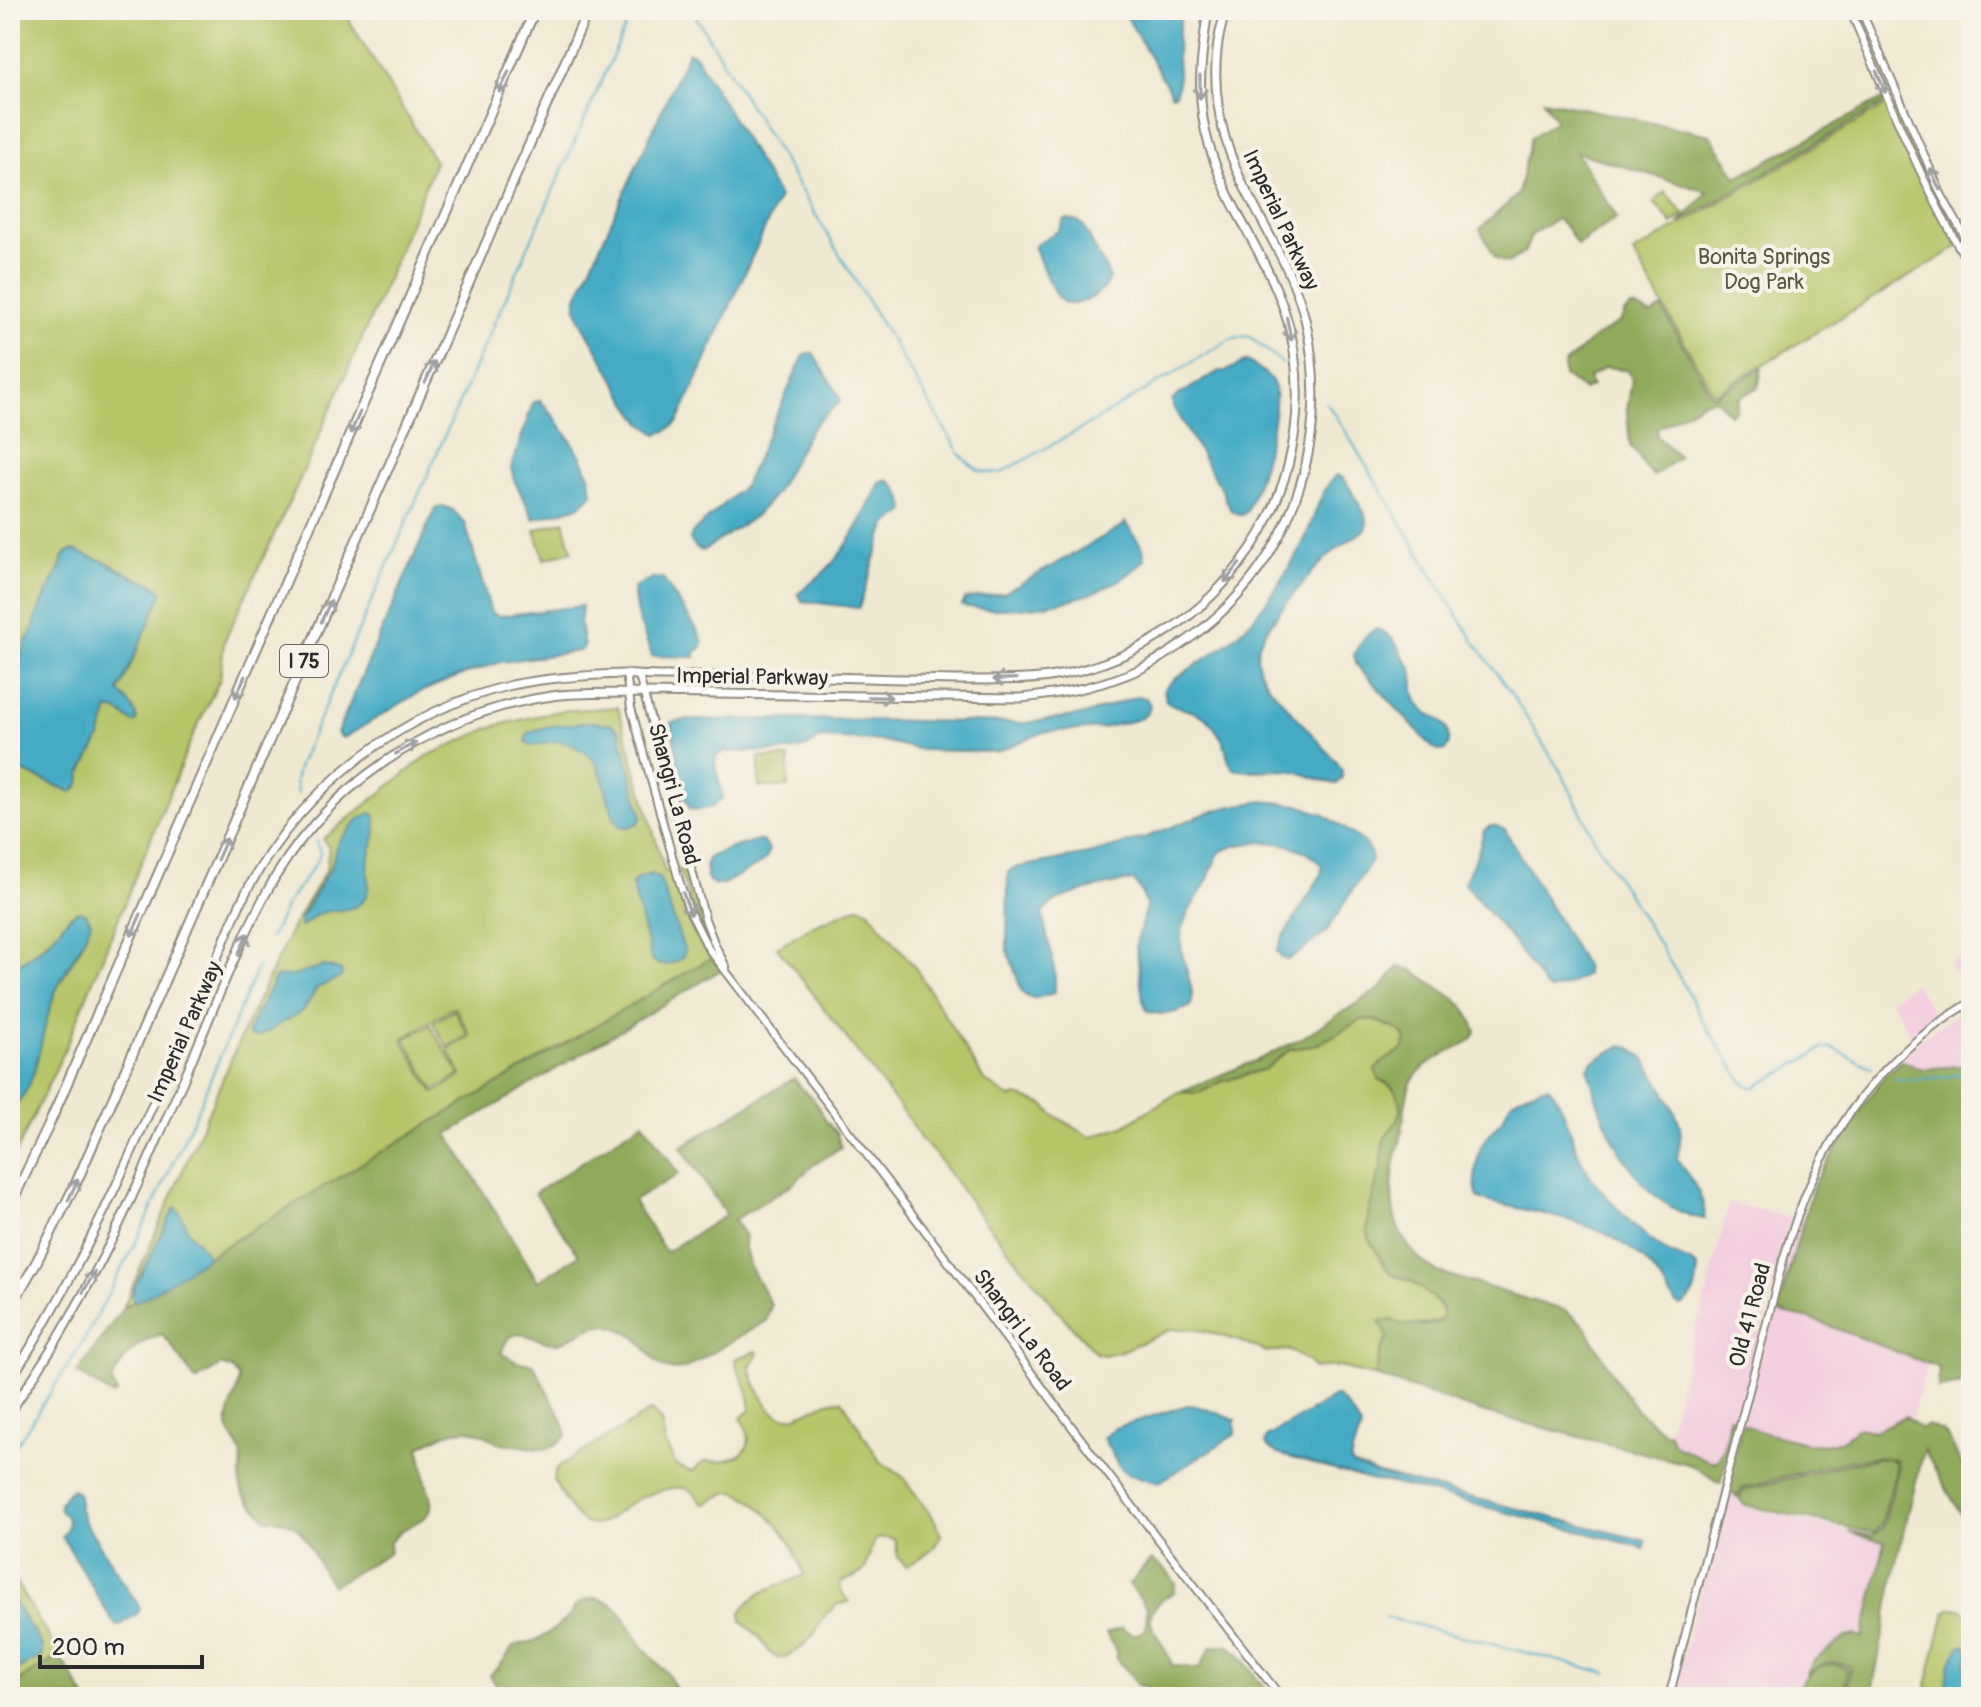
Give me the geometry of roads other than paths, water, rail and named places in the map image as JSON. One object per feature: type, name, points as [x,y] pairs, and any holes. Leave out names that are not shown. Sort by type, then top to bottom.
[{"type":"highway","name":"I 75","points":[[10,1206],[48,1127],[535,10]]},
{"type":"highway","name":"I 75","points":[[10,1308],[77,1181],[588,10]]},
{"type":"main road","name":"Imperial Parkway","points":[[10,1380],[33,1344],[119,1183],[249,886],[284,831],[311,800],[364,754],[411,724],[450,705],[484,693],[552,678],[626,674],[959,680],[1045,677],[1084,670],[1127,654],[1166,633],[1203,605],[1231,575],[1256,542],[1278,494],[1294,432],[1297,392],[1294,351],[1285,306],[1266,263],[1223,184],[1208,144],[1200,102],[1200,59],[1208,10]]},
{"type":"main road","name":"Imperial Parkway","points":[[10,1412],[50,1350],[103,1257],[265,895],[299,842],[324,813],[373,769],[459,721],[493,709],[550,697],[642,693],[1021,698],[1062,694],[1099,685],[1139,670],[1207,626],[1234,600],[1260,569],[1282,533],[1298,496],[1311,440],[1314,404],[1313,360],[1294,283],[1236,171],[1224,140],[1216,95],[1217,51],[1226,10]]},
{"type":"street","points":[[1850,10],[1919,173],[1971,268]]},
{"type":"street","points":[[1861,10],[1941,194],[1971,248]]},
{"type":"street","name":"Shangri La Road","points":[[626,674],[631,708],[688,908],[708,948],[1281,1697]]},
{"type":"street","name":"Shangri La Road","points":[[639,676],[705,919],[735,984]]},
{"type":"street","name":"Old 41 Road","points":[[1669,1697],[1793,1223],[1806,1189],[1825,1151],[1862,1094],[1920,1036],[1971,1002]]},
{"type":"water","points":[[1125,10],[1183,10],[1178,33],[1175,94],[1172,95]]},
{"type":"water","points":[[688,52],[695,55],[779,197],[678,422],[657,434],[644,425],[628,403],[576,307],[577,297]]},
{"type":"water","points":[[1064,220],[1083,225],[1109,276],[1096,295],[1071,304],[1065,303],[1056,294],[1035,248],[1036,244],[1058,231]]},
{"type":"water","points":[[807,353],[813,353],[840,397],[840,402],[808,434],[776,493],[755,516],[703,551],[696,548],[690,540],[692,533],[744,486]]},
{"type":"water","points":[[1247,361],[1272,381],[1275,407],[1262,465],[1247,511],[1242,515],[1231,511],[1172,401],[1219,371]]},
{"type":"water","points":[[540,400],[580,456],[589,475],[592,494],[580,506],[534,519],[511,468],[533,403]]},
{"type":"water","points":[[1336,475],[1344,478],[1367,518],[1367,528],[1323,561],[1302,585],[1261,639],[1257,658],[1267,684],[1336,761],[1342,770],[1342,778],[1337,784],[1293,771],[1234,769],[1224,743],[1207,719],[1166,701],[1164,689],[1244,629],[1256,615],[1296,556],[1324,491]]},
{"type":"water","points":[[887,480],[900,493],[905,512],[886,525],[859,608],[802,601],[798,594],[836,559],[857,528],[880,483]]},
{"type":"water","points":[[443,506],[453,510],[465,523],[491,612],[498,616],[582,606],[580,624],[584,647],[579,651],[501,662],[459,676],[420,692],[344,738],[339,736],[337,733],[435,509]]},
{"type":"water","points":[[1125,522],[1143,548],[1145,559],[1129,574],[1108,586],[1060,602],[1033,607],[984,609],[962,606],[965,599],[1004,593]]},
{"type":"water","points":[[72,550],[154,584],[162,594],[119,691],[133,708],[137,721],[134,723],[109,709],[80,783],[72,792],[10,766],[10,674],[20,659],[64,556]]},
{"type":"water","points":[[654,578],[663,579],[696,628],[703,642],[695,657],[652,656],[637,615],[633,590]]},
{"type":"water","points":[[1375,629],[1390,636],[1411,667],[1420,707],[1445,726],[1449,744],[1445,750],[1438,751],[1431,746],[1357,665],[1356,651]]},
{"type":"water","points":[[1138,696],[1146,698],[1150,705],[1148,713],[1136,720],[1103,728],[1044,732],[997,752],[922,750],[882,741],[820,738],[807,747],[791,751],[724,752],[716,756],[715,765],[723,797],[713,806],[700,810],[690,809],[683,793],[671,722],[816,719],[1026,723],[1087,714]]},
{"type":"water","points":[[592,722],[611,724],[620,731],[642,817],[632,826],[619,826],[598,767],[586,753],[562,742],[531,746],[526,741],[527,734],[542,728]]},
{"type":"water","points":[[1264,801],[1298,805],[1323,814],[1364,842],[1371,854],[1371,861],[1326,932],[1295,956],[1287,960],[1281,957],[1277,952],[1281,941],[1321,875],[1322,867],[1313,857],[1288,845],[1244,844],[1219,853],[1185,921],[1181,945],[1192,991],[1191,1006],[1169,1013],[1147,1011],[1136,945],[1146,906],[1134,881],[1084,891],[1050,905],[1043,915],[1054,965],[1054,993],[1033,998],[1022,992],[1007,948],[1008,872],[1014,868],[1093,853],[1144,838],[1207,813]]},
{"type":"water","points":[[370,813],[375,815],[376,826],[365,898],[355,907],[318,914],[300,927],[300,919],[332,865],[340,840],[358,820]]},
{"type":"water","points":[[1491,826],[1505,830],[1585,966],[1586,975],[1560,988],[1550,990],[1545,987],[1510,938],[1464,883],[1484,830]]},
{"type":"water","points":[[757,840],[769,849],[763,862],[722,885],[708,880],[705,866],[709,857]]},
{"type":"water","points":[[652,874],[660,879],[685,952],[679,960],[670,964],[659,964],[651,959],[632,884],[638,878]]},
{"type":"water","points":[[78,911],[86,913],[91,922],[53,999],[28,1087],[10,1114],[10,970],[43,947]]},
{"type":"water","points":[[324,966],[340,970],[340,978],[317,988],[303,1011],[258,1037],[250,1036],[249,1029],[275,978]]},
{"type":"water","points":[[1622,1045],[1643,1058],[1675,1113],[1681,1131],[1677,1158],[1700,1195],[1704,1219],[1681,1212],[1660,1199],[1642,1182],[1613,1138],[1602,1114],[1588,1067]]},
{"type":"water","points":[[1548,1086],[1560,1103],[1587,1171],[1603,1192],[1655,1244],[1698,1268],[1695,1290],[1686,1303],[1681,1306],[1676,1304],[1647,1263],[1610,1236],[1568,1220],[1479,1199],[1476,1187],[1478,1156],[1487,1136],[1513,1101]]},
{"type":"water","points":[[175,1207],[189,1232],[207,1254],[206,1258],[135,1302],[132,1297],[134,1288]]},
{"type":"water","points":[[1336,1396],[1361,1427],[1351,1464],[1375,1473],[1646,1541],[1644,1549],[1388,1482],[1373,1481],[1278,1454],[1265,1443],[1267,1437]]},
{"type":"water","points":[[1187,1405],[1205,1408],[1236,1420],[1236,1434],[1158,1483],[1127,1474],[1118,1465],[1103,1438],[1115,1428]]},
{"type":"water","points":[[73,1489],[79,1495],[79,1507],[85,1522],[140,1608],[138,1613],[117,1626],[62,1536],[68,1523],[60,1511],[60,1504]]},
{"type":"water","points":[[10,1596],[42,1646],[42,1656],[10,1674]]},
{"type":"water","points":[[1961,1645],[1966,1646],[1969,1653],[1965,1664],[1967,1672],[1971,1673],[1971,1697],[1954,1697],[1947,1688],[1949,1665]]},
{"type":"waterway","points":[[298,794],[295,781],[299,765],[633,10]]},
{"type":"waterway","points":[[692,10],[960,454],[978,470],[1001,473],[1232,338],[1249,336],[1283,364]]},
{"type":"waterway","points":[[1326,403],[1447,599],[1562,774],[1597,844],[1741,1079],[1748,1086],[1755,1087],[1822,1048],[1833,1048],[1872,1068]]},
{"type":"waterway","points":[[270,939],[287,903],[318,860],[320,854],[316,840]]},
{"type":"waterway","points":[[10,1455],[83,1342],[138,1238],[197,1111],[258,966]]},
{"type":"waterway","points":[[1895,1079],[1933,1078],[1971,1071]]},
{"type":"waterway","points":[[1385,1617],[1607,1673]]},
{"type":"park label","name":"Bonita Springs Dog Park","points":[[1764,270]]}]
